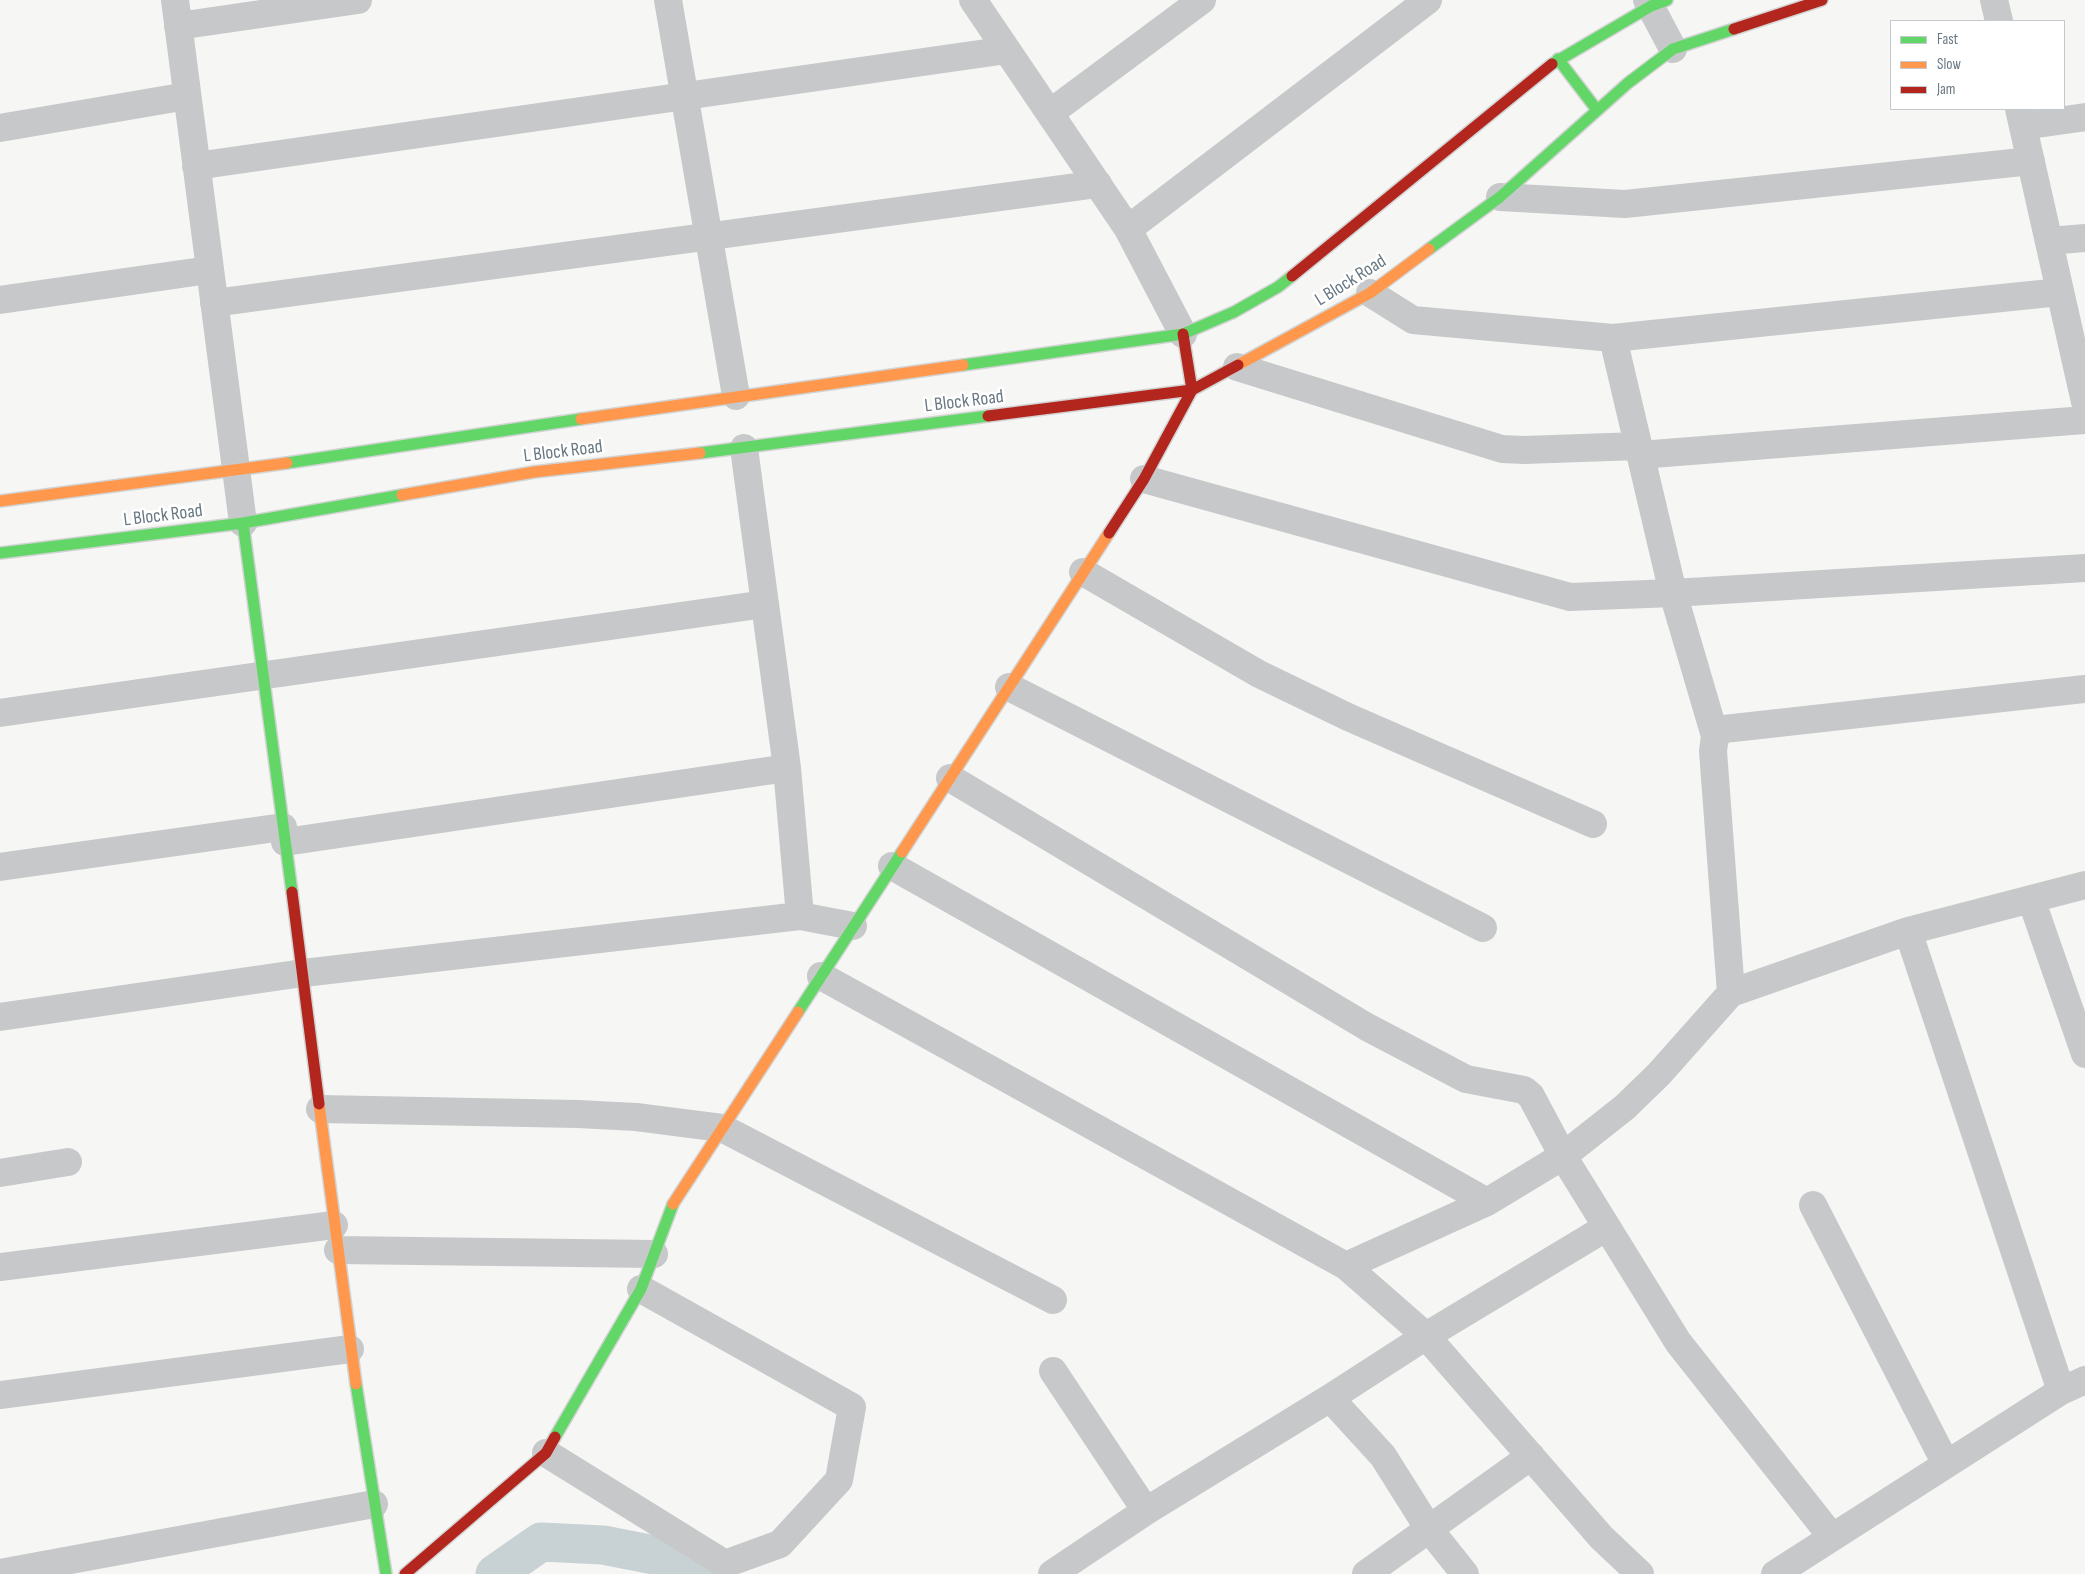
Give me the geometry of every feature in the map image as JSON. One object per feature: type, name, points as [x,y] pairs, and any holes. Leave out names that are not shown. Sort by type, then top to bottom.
[{"type":"main road","name":"L Block Road","points":[[0,553],[243,523],[534,472],[744,448],[1192,390],[1370,293],[1500,196],[1628,83],[1673,49],[1822,0]]},
{"type":"main road","name":"L Block Road","points":[[0,501],[234,471],[736,396],[1183,334],[1234,312],[1278,286],[1558,59],[1655,2]]},
{"type":"main road","points":[[1558,59],[1597,110]]},
{"type":"main road","points":[[405,1574],[546,1453],[641,1289],[671,1207],[1144,479],[1192,390],[1183,334]]},
{"type":"main road","points":[[243,523],[303,973],[350,1349],[386,1574]]},
{"type":"street","points":[[243,523],[234,471],[177,13],[358,0]]},
{"type":"street","points":[[668,0],[736,396]]},
{"type":"street","points":[[1050,113],[1202,0]]},
{"type":"street","points":[[1128,228],[1428,0]]},
{"type":"street","points":[[1994,0],[1999,20]]},
{"type":"street","points":[[978,2],[1007,50],[1128,228],[1183,334]]},
{"type":"street","points":[[1655,2],[1673,49]]},
{"type":"street","points":[[196,166],[1007,50]]},
{"type":"street","points":[[0,128],[187,96]]},
{"type":"street","points":[[2083,386],[2048,241],[2021,117],[2085,117]]},
{"type":"street","points":[[1500,196],[1625,204],[2031,161]]},
{"type":"street","points":[[214,304],[1098,184]]},
{"type":"street","points":[[2048,241],[2085,238]]},
{"type":"street","points":[[0,300],[209,270]]},
{"type":"street","points":[[1370,293],[1413,320],[1613,338],[2060,292]]},
{"type":"street","points":[[1613,338],[1673,593],[1715,736],[1712,751],[1731,993]]},
{"type":"street","points":[[1237,367],[1502,449],[1640,451],[2085,420]]},
{"type":"street","points":[[744,448],[786,768],[800,916]]},
{"type":"street","points":[[1144,479],[1570,596],[1673,593],[2085,568]]},
{"type":"street","points":[[1083,572],[1259,674],[1348,717],[1593,824]]},
{"type":"street","points":[[0,713],[765,604]]},
{"type":"street","points":[[1008,687],[1483,928]]},
{"type":"street","points":[[1715,736],[1724,729],[2085,689]]},
{"type":"street","points":[[0,867],[284,835],[786,768]]},
{"type":"street","points":[[950,778],[1367,1027],[1466,1079],[1524,1090],[1531,1096],[1563,1156],[1678,1342],[1832,1537]]},
{"type":"street","points":[[892,866],[1487,1202]]},
{"type":"street","points":[[1346,1266],[1487,1202],[1563,1156],[1625,1106],[1658,1074],[1731,993],[1908,931],[2085,884]]},
{"type":"street","points":[[2032,899],[2085,1054]]},
{"type":"street","points":[[0,1017],[303,973],[800,916],[853,926]]},
{"type":"street","points":[[1775,1574],[2073,1385],[1908,931]]},
{"type":"street","points":[[821,976],[1346,1266],[1426,1336],[1601,1537],[1640,1574]]},
{"type":"street","points":[[320,1109],[578,1114],[636,1117],[722,1128],[1053,1300]]},
{"type":"street","points":[[0,1173],[68,1162]]},
{"type":"street","points":[[1813,1205],[1946,1464]]},
{"type":"street","points":[[1052,1574],[1146,1511],[1330,1398],[1426,1336],[1607,1227]]},
{"type":"street","points":[[0,1267],[336,1238],[654,1254]]},
{"type":"street","points":[[546,1453],[725,1564],[780,1544],[839,1480],[852,1407],[641,1289]]},
{"type":"street","points":[[0,1395],[350,1349]]},
{"type":"street","points":[[1053,1371],[1146,1511]]},
{"type":"street","points":[[1330,1398],[1382,1456],[1429,1529],[1464,1574]]},
{"type":"street","points":[[1366,1574],[1531,1456]]},
{"type":"street","points":[[0,1573],[374,1504]]},
{"type":"waterway","points":[[495,1574],[541,1542],[603,1545],[674,1559],[702,1574]]},
{"type":"traffic: fast","points":[[1552,64],[1651,6],[1667,0]]},
{"type":"traffic: fast","points":[[1429,249],[1500,197],[1628,83],[1673,49],[1734,29]]},
{"type":"traffic: fast","points":[[1558,59],[1597,110]]},
{"type":"traffic: fast","points":[[963,365],[1183,334],[1234,312],[1278,287],[1292,276]]},
{"type":"traffic: fast","points":[[700,453],[988,416]]},
{"type":"traffic: fast","points":[[287,463],[581,419]]},
{"type":"traffic: fast","points":[[0,553],[243,523],[402,495]]},
{"type":"traffic: fast","points":[[243,523],[292,892]]},
{"type":"traffic: fast","points":[[798,1012],[902,852]]},
{"type":"traffic: fast","points":[[555,1437],[641,1289],[673,1204]]},
{"type":"traffic: fast","points":[[356,1384],[386,1574]]},
{"type":"traffic: slow","points":[[1238,365],[1370,293],[1429,249]]},
{"type":"traffic: slow","points":[[581,419],[963,365]]},
{"type":"traffic: slow","points":[[402,495],[534,472],[700,453]]},
{"type":"traffic: slow","points":[[0,501],[287,463]]},
{"type":"traffic: slow","points":[[902,852],[1109,533]]},
{"type":"traffic: slow","points":[[673,1204],[798,1012]]},
{"type":"traffic: slow","points":[[319,1104],[356,1384]]},
{"type":"traffic: jam","points":[[1734,29],[1822,0]]},
{"type":"traffic: jam","points":[[1292,276],[1552,64]]},
{"type":"traffic: jam","points":[[1109,533],[1144,479],[1192,390],[1183,334]]},
{"type":"traffic: jam","points":[[988,416],[1192,390],[1238,365]]},
{"type":"traffic: jam","points":[[292,892],[319,1104]]},
{"type":"traffic: jam","points":[[405,1574],[546,1453],[555,1437]]}]
